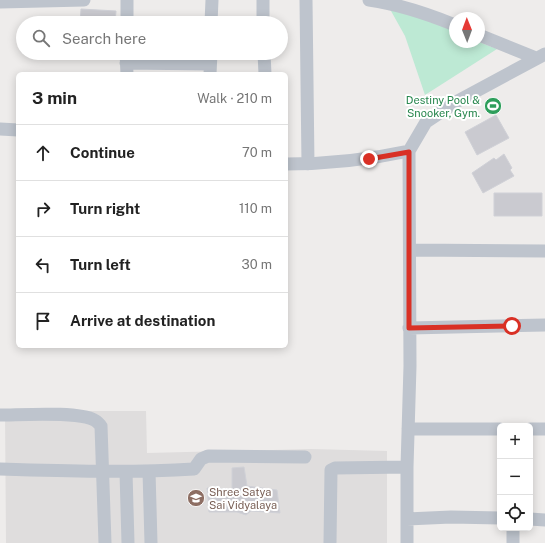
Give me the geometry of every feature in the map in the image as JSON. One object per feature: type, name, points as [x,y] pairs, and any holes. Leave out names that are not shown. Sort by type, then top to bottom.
[{"type":"street","points":[[0,2],[84,0]]},
{"type":"street","points":[[127,0],[127,16]]},
{"type":"street","points":[[211,16],[212,0]]},
{"type":"street","points":[[263,0],[263,16]]},
{"type":"street","points":[[306,0],[308,164]]},
{"type":"street","points":[[369,0],[386,2],[449,23]]},
{"type":"street","points":[[485,37],[540,56]]},
{"type":"street","points":[[408,543],[407,467],[410,250],[409,152],[426,122],[456,102],[540,56]]},
{"type":"street","points":[[264,60],[265,72]]},
{"type":"street","points":[[126,63],[210,64]]},
{"type":"street","points":[[0,129],[16,130]]},
{"type":"street","points":[[288,164],[340,162],[409,152]]},
{"type":"street","points":[[410,250],[545,251]]},
{"type":"street","points":[[409,328],[545,325]]},
{"type":"street","points":[[0,415],[70,415],[94,419],[102,426],[105,543]]},
{"type":"street","points":[[408,429],[497,429]]},
{"type":"street","points":[[533,429],[545,429]]},
{"type":"street","points":[[0,469],[126,472],[194,469],[201,458],[208,456],[304,457]]},
{"type":"street","points":[[330,543],[331,470],[335,468],[407,467]]},
{"type":"street","points":[[149,471],[151,543]]},
{"type":"street","points":[[126,472],[128,543]]},
{"type":"street","points":[[407,519],[451,517],[497,518]]},
{"type":"street","points":[[533,520],[545,520]]},
{"type":"street","points":[[513,531],[513,543]]},
{"type":"shaded area","name":"Shree Satya Sai Vidyalaya","points":[[5,411],[146,411],[147,453],[311,449],[387,451],[387,543],[6,543]]},
{"type":"green space","points":[[386,2],[449,23],[449,48],[485,48],[485,44],[497,49],[425,95],[405,36]]},
{"type":"building","points":[[81,9],[116,11],[116,16],[80,16]]},
{"type":"building","points":[[496,115],[509,138],[477,155],[465,132]]},
{"type":"building","points":[[504,154],[512,168],[510,170],[514,176],[483,193],[472,173],[494,158],[496,160]]},
{"type":"building","points":[[494,193],[542,193],[542,216],[494,216]]},
{"type":"building","points":[[244,467],[247,486],[277,490],[280,513],[251,511],[246,515],[237,512],[209,512],[207,488],[232,489],[232,468]]},
{"type":"place","name":"Destiny Pool & Snooker, Gym.","points":[[493,106]]},
{"type":"place","name":"Shree Satya Sai Vidyalaya","points":[[196,498]]},
{"type":"route","points":[[369,159],[409,152],[409,328],[512,326]]}]
